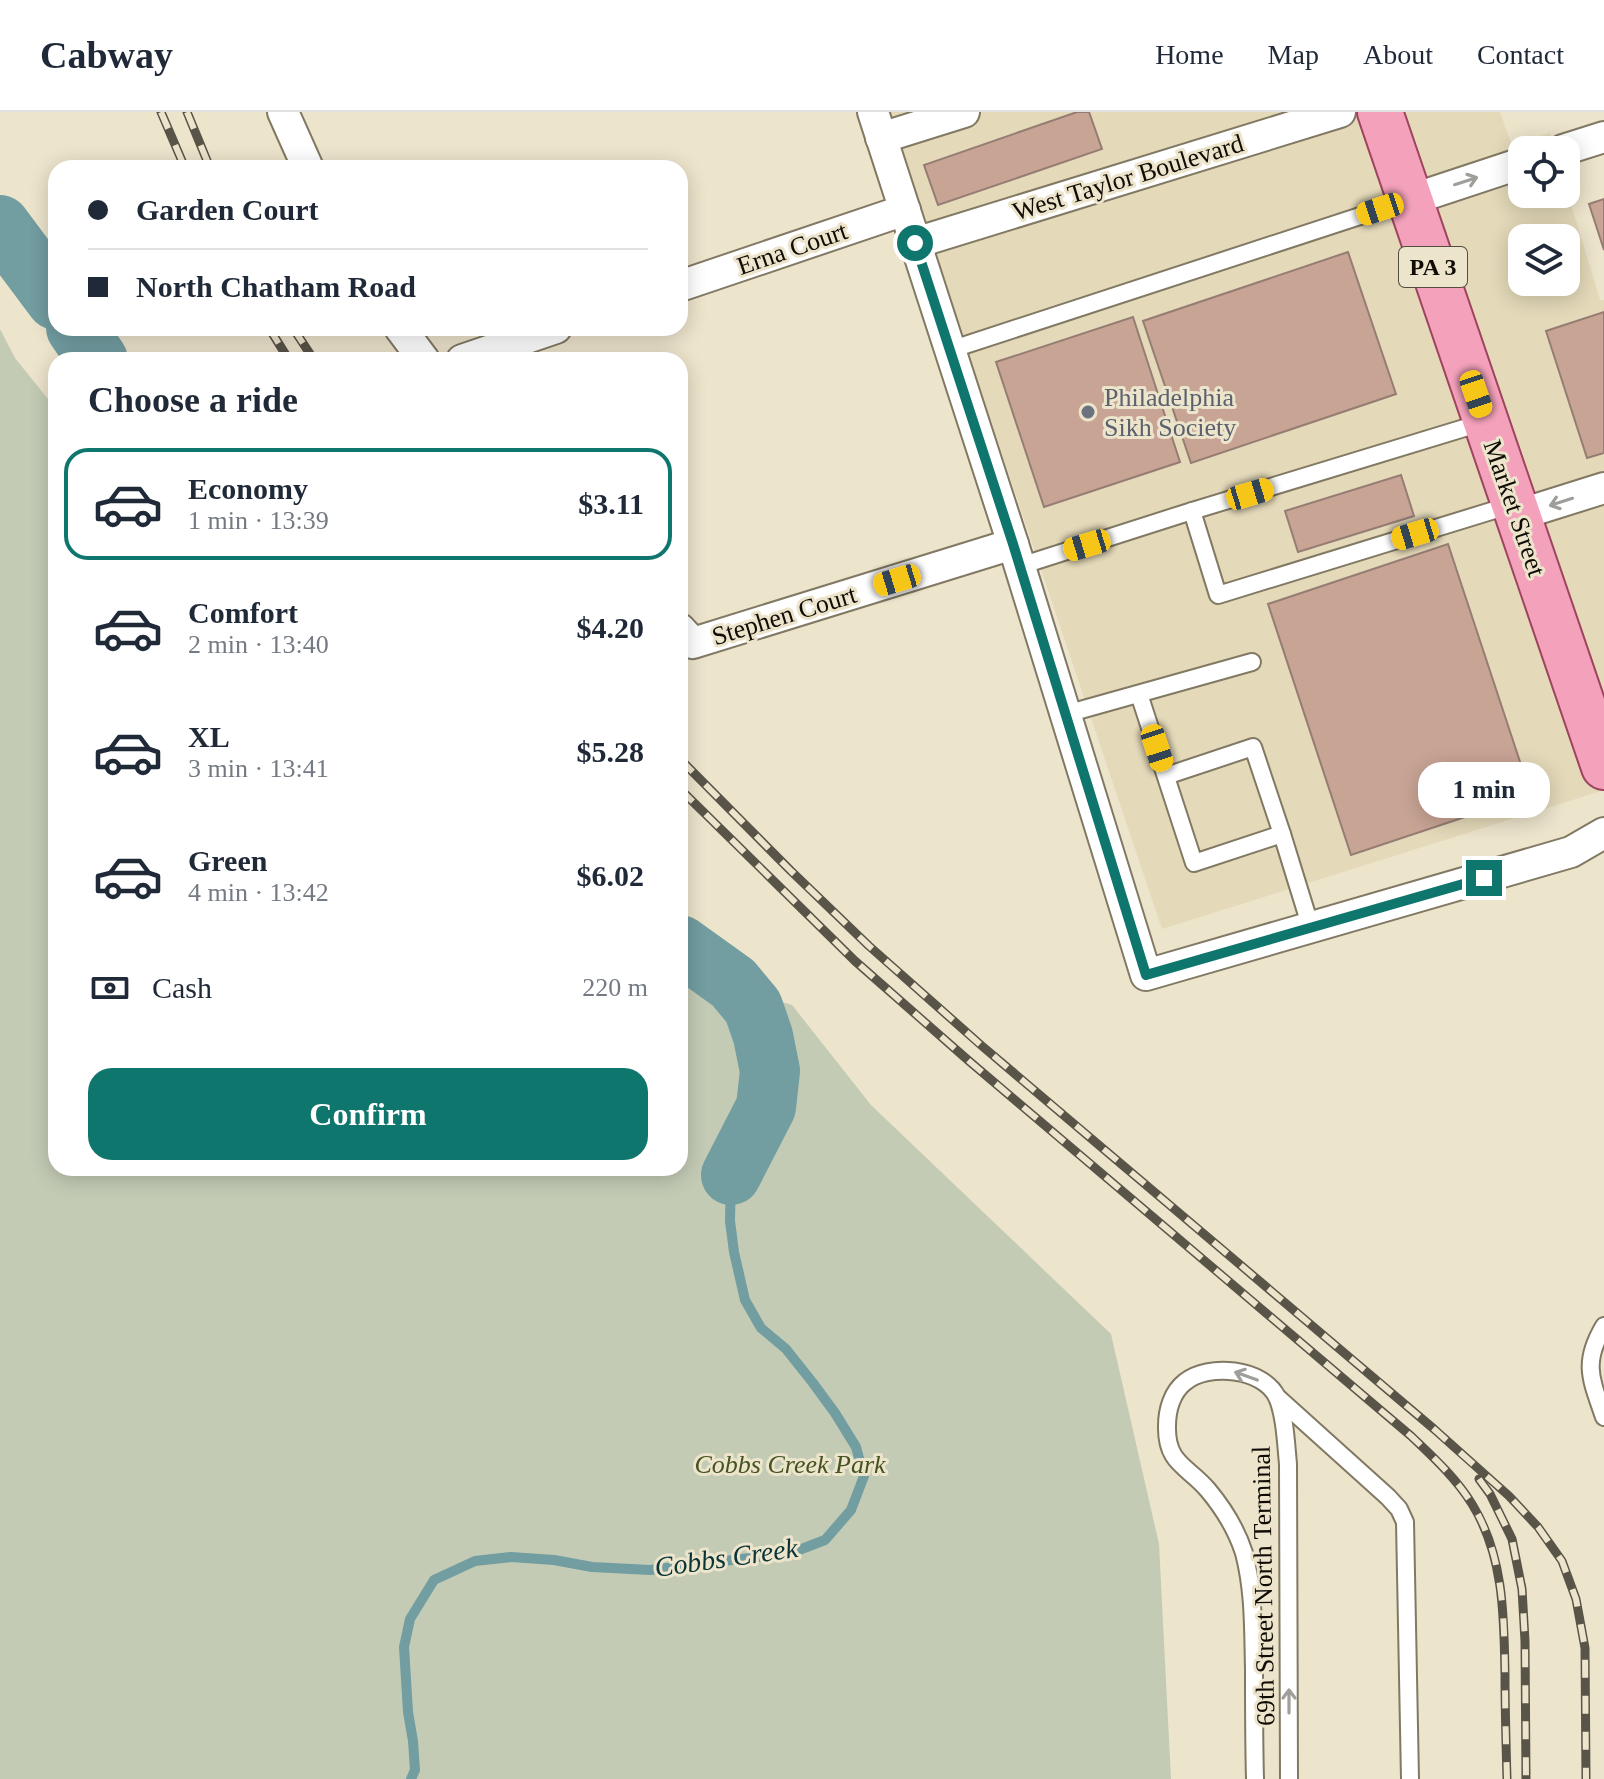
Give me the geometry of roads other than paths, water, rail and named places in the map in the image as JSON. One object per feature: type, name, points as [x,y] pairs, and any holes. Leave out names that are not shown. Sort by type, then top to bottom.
[{"type":"main road","name":"Market Street","points":[[1380,112],[1604,767]]},
{"type":"street","points":[[283,112],[304,160]]},
{"type":"street","points":[[964,112],[877,125],[1017,555],[1146,975],[1571,852],[1604,833]]},
{"type":"street","name":"West Taylor Boulevard","points":[[915,243],[1340,112]]},
{"type":"street","points":[[1580,145],[1604,137]]},
{"type":"street","points":[[1410,200],[1508,168]]},
{"type":"street","name":"Erna Court","points":[[688,283],[905,210]]},
{"type":"street","points":[[486,352],[532,336]]},
{"type":"street","points":[[1516,510],[1604,488]]},
{"type":"street","name":"Stephen Court","points":[[688,636],[1017,555]]},
{"type":"lane","points":[[950,350],[1410,200]]},
{"type":"lane","points":[[1017,555],[1192,511],[1486,422]]},
{"type":"lane","points":[[1192,511],[1218,595],[1516,510]]},
{"type":"lane","points":[[1066,714],[1252,662]]},
{"type":"lane","points":[[1139,694],[1194,863],[1282,834]]},
{"type":"lane","points":[[1166,776],[1253,747],[1311,928]]},
{"type":"lane","points":[[1604,1326],[1595,1342],[1590,1369],[1604,1417]]},
{"type":"lane","name":"69th Street North Terminal","points":[[1255,1779],[1252,1614],[1250,1581],[1243,1550],[1221,1508],[1205,1487],[1176,1461],[1167,1430],[1168,1411],[1181,1384],[1193,1376],[1212,1371],[1233,1371],[1253,1376],[1267,1385],[1277,1397],[1286,1438],[1289,1779]]},
{"type":"lane","points":[[1277,1397],[1388,1497],[1405,1522],[1410,1779]]},
{"type":"waterway","name":"Cobbs Creek","points":[[0,225],[48,289]]},
{"type":"waterway","name":"Cobbs Creek","points":[[82,336],[92,352]]},
{"type":"waterway","name":"Cobbs Creek","points":[[688,951],[733,983],[753,1007],[770,1071],[766,1107],[731,1175]]},
{"type":"waterway","name":"Cobbs Creek","points":[[411,1779],[415,1770],[404,1647],[410,1619],[434,1580],[475,1561],[511,1557],[592,1567],[650,1570],[791,1553],[825,1540],[851,1510],[864,1476],[856,1447],[813,1383],[786,1349],[761,1328],[745,1300],[730,1221],[731,1175]]},
{"type":"railway","points":[[161,112],[182,160]]},
{"type":"railway","points":[[187,112],[207,160]]},
{"type":"railway","points":[[274,336],[284,352]]},
{"type":"railway","points":[[298,336],[309,352]]},
{"type":"railway","points":[[688,767],[869,946],[982,1046],[1434,1429],[1509,1496],[1538,1527],[1562,1561],[1576,1599],[1585,1648],[1586,1779]]},
{"type":"railway","points":[[688,797],[855,961],[1411,1436],[1459,1485],[1483,1524],[1491,1544],[1500,1587],[1507,1779]]},
{"type":"railway","points":[[1479,1479],[1490,1494],[1512,1539],[1522,1589],[1526,1779]]},
{"type":"place","name":"Philadelphia Sikh Society","points":[[1088,412]]},
{"type":"park label","name":"Cobbs Creek Park","points":[[790,1464]]}]
